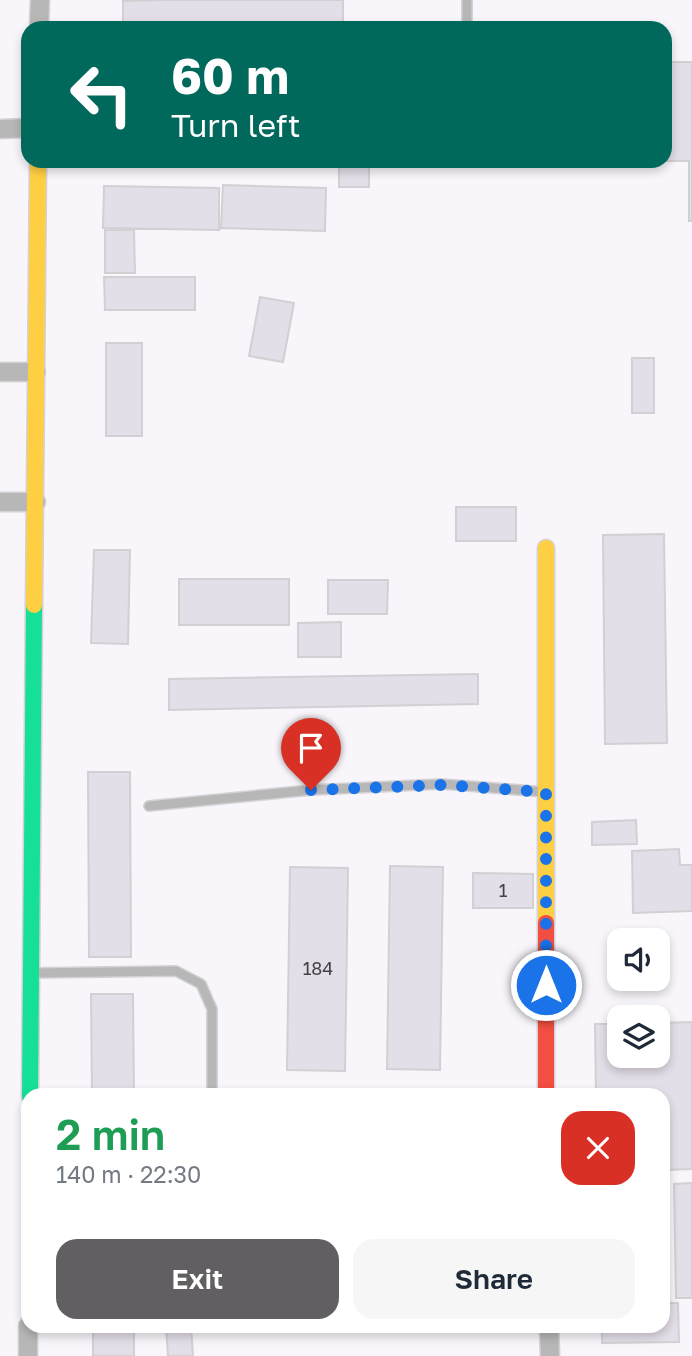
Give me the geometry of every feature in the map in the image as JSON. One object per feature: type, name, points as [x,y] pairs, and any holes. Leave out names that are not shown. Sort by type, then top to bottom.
[{"type":"street","points":[[40,0],[40,21]]},
{"type":"street","points":[[0,129],[21,128]]},
{"type":"street","points":[[30,1088],[38,168]]},
{"type":"street","points":[[0,372],[36,372]]},
{"type":"street","points":[[0,502],[36,502]]},
{"type":"street","points":[[546,548],[546,1088]]},
{"type":"street","points":[[28,1333],[28,1356]]},
{"type":"street","points":[[549,1333],[550,1356]]},
{"type":"lane","points":[[467,0],[467,21]]},
{"type":"lane","points":[[149,806],[311,790],[442,785],[546,792]]},
{"type":"lane","points":[[32,973],[176,971],[201,984],[212,1009],[212,1088]]},
{"type":"building","points":[[343,0],[343,21],[123,21],[123,1]]},
{"type":"building","points":[[672,62],[692,62],[692,221],[689,221],[689,161],[672,161]]},
{"type":"building","points":[[339,168],[369,168],[369,187],[339,187]]},
{"type":"building","points":[[223,185],[326,188],[325,231],[221,228]]},
{"type":"building","points":[[104,186],[219,188],[219,230],[103,228]]},
{"type":"building","points":[[105,230],[134,230],[135,273],[105,273]]},
{"type":"building","points":[[104,277],[195,277],[195,310],[105,310]]},
{"type":"building","points":[[260,297],[294,303],[283,362],[249,356]]},
{"type":"building","points":[[106,343],[142,343],[142,436],[106,436]]},
{"type":"building","points":[[632,358],[654,358],[654,413],[632,413]]},
{"type":"building","points":[[456,507],[516,507],[516,541],[456,541]]},
{"type":"building","points":[[664,534],[667,743],[605,744],[603,535]]},
{"type":"building","points":[[94,550],[130,550],[128,644],[91,643]]},
{"type":"building","points":[[179,579],[289,579],[289,625],[179,625]]},
{"type":"building","points":[[328,580],[388,580],[387,614],[328,614]]},
{"type":"building","points":[[341,622],[341,657],[298,657],[298,623]]},
{"type":"building","points":[[478,674],[478,704],[169,710],[169,679]]},
{"type":"building","points":[[88,772],[130,772],[131,957],[89,957]]},
{"type":"building","points":[[636,820],[637,844],[592,845],[592,822]]},
{"type":"building","points":[[679,849],[680,865],[692,865],[692,911],[633,913],[632,851]]},
{"type":"building","points":[[390,866],[443,867],[440,1070],[387,1069]]},
{"type":"building","points":[[290,867],[348,868],[345,1071],[287,1070]]},
{"type":"building","points":[[473,873],[533,874],[533,908],[473,908]]},
{"type":"building","points":[[91,994],[133,994],[134,1088],[92,1088]]},
{"type":"building","points":[[692,1022],[692,1169],[670,1170],[670,1088],[596,1088],[595,1024],[607,1024],[607,1068],[670,1068],[670,1023]]},
{"type":"building","points":[[692,1183],[692,1298],[676,1298],[674,1184]]},
{"type":"building","points":[[670,1303],[678,1303],[679,1342],[602,1343],[602,1333],[670,1333]]},
{"type":"building","points":[[93,1333],[134,1333],[134,1356],[93,1356]]},
{"type":"building","points":[[166,1333],[191,1333],[193,1356],[168,1356]]},
{"type":"traffic: fast","points":[[30,1088],[34,605]]},
{"type":"traffic: slow","points":[[34,605],[38,168]]},
{"type":"traffic: slow","points":[[546,548],[546,923]]},
{"type":"traffic: jam","points":[[546,923],[546,1088]]},
{"type":"route","points":[[311,790],[442,785],[546,792],[546,985]]}]
